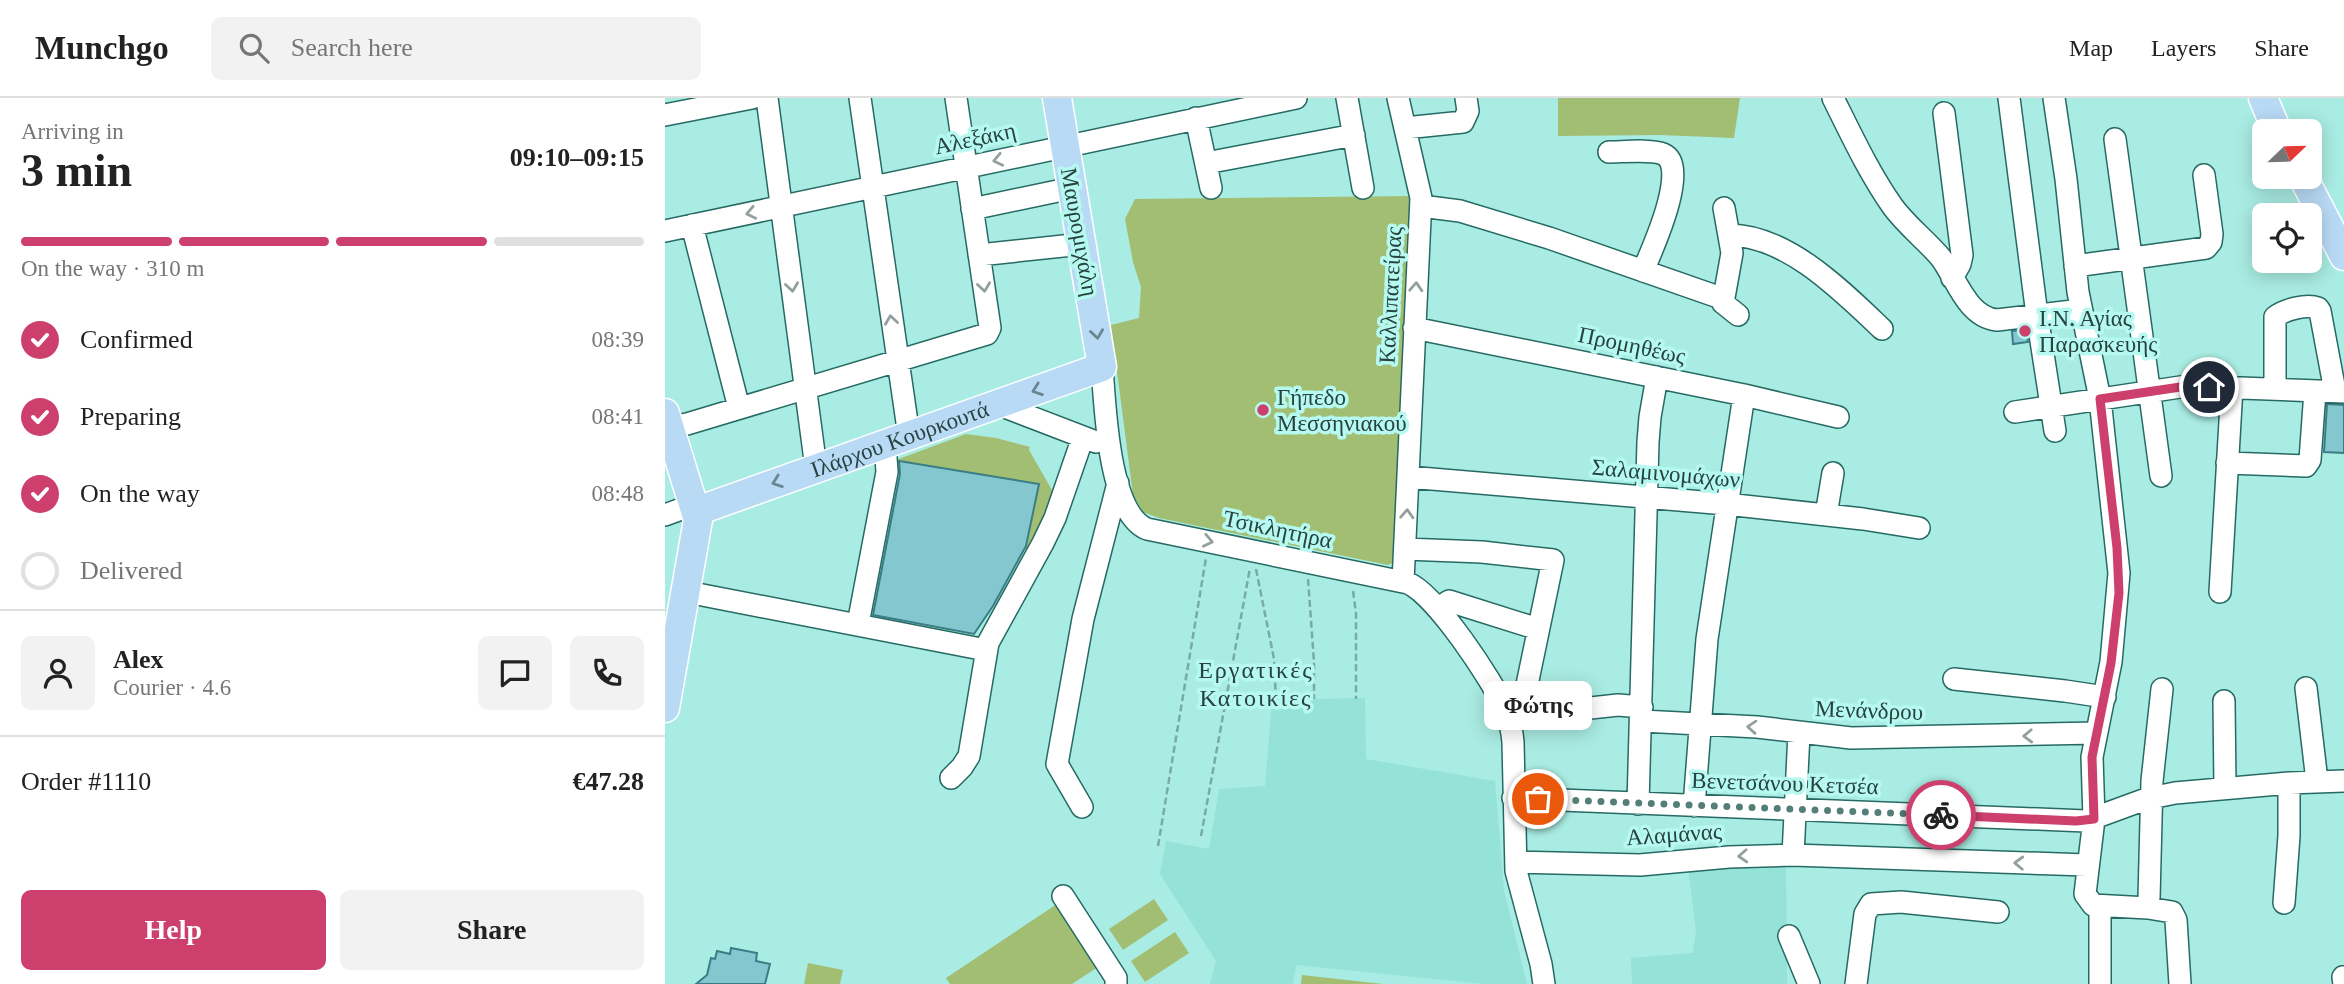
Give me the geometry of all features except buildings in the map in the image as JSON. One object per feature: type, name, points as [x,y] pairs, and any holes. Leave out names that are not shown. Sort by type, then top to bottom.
[{"type":"main road","name":"Μαυρομιχάλη","points":[[1057,98],[1101,367]]},
{"type":"main road","points":[[2263,98],[2272,119]]},
{"type":"main road","points":[[2308,189],[2344,256]]},
{"type":"main road","name":"Ιλάρχου Κουρκουτά","points":[[696,508],[1101,367]]},
{"type":"main road","points":[[665,708],[698,525],[696,508],[667,423]]},
{"type":"street","points":[[665,115],[691,104],[752,98]]},
{"type":"street","points":[[767,98],[816,468]]},
{"type":"street","points":[[858,624],[887,472],[897,440],[898,362],[860,98]]},
{"type":"street","points":[[667,423],[687,424],[985,336],[990,328],[956,98]]},
{"type":"street","name":"Αλεξάκη","points":[[665,231],[1296,98]]},
{"type":"street","points":[[1347,98],[1363,188]]},
{"type":"street","name":"Καλλιπατείρας","points":[[1398,98],[1420,189],[1421,206],[1403,582]]},
{"type":"street","points":[[1405,128],[1463,122],[1468,111],[1466,98]]},
{"type":"street","points":[[1833,98],[1893,207],[1932,247],[1968,302],[1988,318],[1997,320],[2081,310]]},
{"type":"street","points":[[2009,98],[2055,431]]},
{"type":"street","points":[[2055,98],[2081,310],[2100,399],[2119,573],[2105,697],[2092,757],[2094,819],[2087,866],[2087,898],[2093,905],[2172,912],[2176,920],[2180,984]]},
{"type":"street","points":[[1944,113],[1962,255],[1952,278]]},
{"type":"street","points":[[1196,118],[1211,188]]},
{"type":"street","points":[[1206,163],[1354,135]]},
{"type":"street","points":[[2115,139],[2161,476]]},
{"type":"street","points":[[1609,152],[1661,153],[1669,159],[1671,166],[1669,202],[1643,271]]},
{"type":"street","points":[[2075,265],[2206,248],[2211,242],[2212,234],[2204,175]]},
{"type":"street","points":[[972,209],[1072,188]]},
{"type":"street","points":[[1421,206],[1460,211],[1549,238],[1724,299]]},
{"type":"street","points":[[1724,208],[1732,263],[1724,299],[1725,307],[1738,315]]},
{"type":"street","points":[[692,225],[739,408]]},
{"type":"street","points":[[1730,236],[1758,239],[1794,257],[1835,285],[1882,329]]},
{"type":"street","points":[[979,255],[1081,243]]},
{"type":"street","points":[[2227,463],[2302,466],[2308,463],[2331,391],[2318,308],[2312,306],[2280,313],[2275,317],[2275,389]]},
{"type":"street","name":"Προμηθέως","points":[[1414,327],[1838,417]]},
{"type":"street","points":[[1082,807],[1057,764],[1085,612],[1118,483],[1110,447],[1101,367]]},
{"type":"street","points":[[1638,804],[1650,416],[1657,377]]},
{"type":"street","points":[[2015,412],[2187,386],[2331,391]]},
{"type":"street","points":[[2220,592],[2232,387]]},
{"type":"street","points":[[1694,806],[1708,630],[1744,395]]},
{"type":"street","points":[[996,404],[1110,447]]},
{"type":"street","points":[[951,778],[963,767],[969,756],[986,650],[1055,518],[1083,436]]},
{"type":"street","points":[[1826,515],[1833,473]]},
{"type":"street","name":"Σαλαμινομάχων","points":[[1408,477],[1726,504],[1919,528]]},
{"type":"street","name":"Τσικλητήρα","points":[[1118,483],[1132,517],[1142,526],[1403,582]]},
{"type":"street","points":[[665,515],[696,508]]},
{"type":"street","points":[[1405,549],[1482,552],[1553,560],[1523,704],[1508,717]]},
{"type":"street","points":[[1403,582],[1419,589],[1438,608],[1489,681],[1508,717],[1513,742],[1516,862],[1544,984]]},
{"type":"street","points":[[687,592],[986,650]]},
{"type":"street","points":[[1438,608],[1450,601],[1538,629]]},
{"type":"street","points":[[1954,679],[2105,697]]},
{"type":"street","points":[[2306,688],[2317,781]]},
{"type":"street","points":[[2148,898],[2151,798],[2162,689]]},
{"type":"street","points":[[2224,701],[2225,788]]},
{"type":"street","name":"Μενάνδρου","points":[[1508,717],[1618,705],[1642,714],[1700,724],[1878,739],[2096,733]]},
{"type":"street","points":[[1793,855],[1799,733]]},
{"type":"street","name":"Βενετσάνου Κετσέα","points":[[1513,798],[2076,821],[2094,819],[2151,798],[2225,788],[2344,781]]},
{"type":"street","points":[[2284,903],[2289,835],[2289,783]]},
{"type":"street","name":"Αλαμάνας","points":[[1516,862],[1640,865],[1729,857],[1793,855],[2087,866]]},
{"type":"street","points":[[1063,896],[1116,978],[1116,984]]},
{"type":"street","points":[[1856,984],[1865,914],[1871,904],[1901,902],[1997,912]]},
{"type":"street","points":[[2100,984],[2101,906]]},
{"type":"street","points":[[1789,936],[1809,984]]},
{"type":"path","points":[[1158,846],[1209,541]]},
{"type":"path","points":[[1253,551],[1274,659],[1276,700]]},
{"type":"path","points":[[1201,836],[1253,551]]},
{"type":"path","points":[[1306,562],[1314,699]]},
{"type":"path","points":[[1351,571],[1356,613],[1356,699]]},
{"type":"shaded area","points":[[1365,698],[1366,759],[1495,781],[1504,891],[1527,984],[1484,984],[1296,965],[1293,984],[1210,984],[1216,961],[1160,874],[1166,841],[1209,849],[1219,789],[1265,786],[1272,700]]},
{"type":"shaded area","points":[[1786,861],[1787,984],[1632,984],[1631,958],[1693,953],[1696,932],[1688,867]]},
{"type":"green space","points":[[1558,98],[1740,98],[1734,138],[1660,135],[1558,136]]},
{"type":"green space","name":"Γήπεδο Μεσσηνιακού","points":[[1413,196],[1394,562],[1388,565],[1159,518],[1143,512],[1133,495],[1111,325],[1139,318],[1141,287],[1125,219],[1135,199]]},
{"type":"green space","points":[[966,434],[1030,447],[1029,450],[1056,497],[1023,563],[1038,484],[896,460]]},
{"type":"green space","points":[[1154,899],[1168,920],[1123,950],[1109,929]]},
{"type":"green space","points":[[1057,904],[1098,967],[1072,984],[950,984],[946,978]]},
{"type":"green space","points":[[1175,932],[1189,953],[1145,982],[1131,961]]},
{"type":"green space","points":[[808,963],[843,970],[840,984],[804,984]]},
{"type":"green space","points":[[1302,975],[1383,984],[1301,984]]},
{"type":"way so far","points":[[1538,799],[1941,815]]},
{"type":"place","name":"Ι.Ν. Αγίας Παρασκευής","points":[[2025,331]]},
{"type":"place","name":"Γήπεδο Μεσσηνιακού","points":[[1263,410]]},
{"type":"place","name":"Φώτης","points":[[1538,799]]},
{"type":"district","name":"Εργατικές Κατοικίες","points":[[1256,684]]},
{"type":"route","points":[[1941,815],[2076,821],[2094,819],[2092,757],[2111,663],[2119,593],[2117,548],[2100,399],[2187,386],[2209,387]]}]
